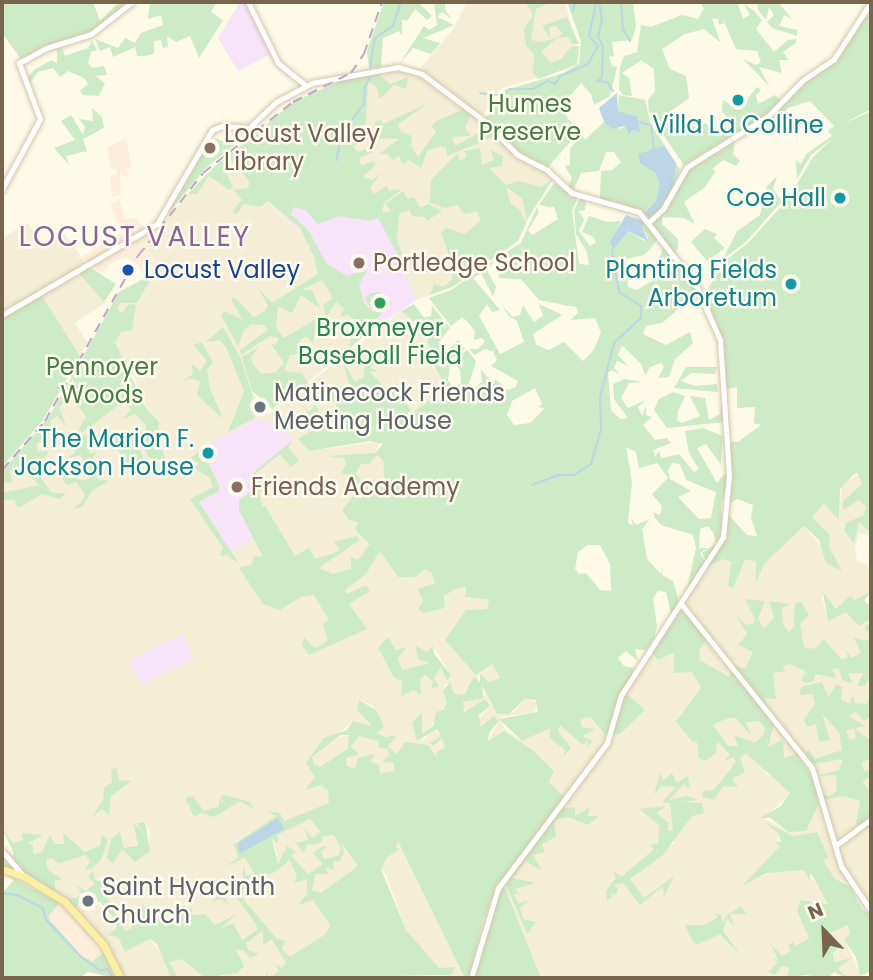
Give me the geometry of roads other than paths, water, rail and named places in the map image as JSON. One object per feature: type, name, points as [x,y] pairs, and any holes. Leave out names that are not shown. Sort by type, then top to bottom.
[{"type":"main road","points":[[2,189],[24,142],[37,126],[39,112],[19,62],[46,48],[91,34],[132,2]]},
{"type":"main road","points":[[248,2],[278,63],[306,83]]},
{"type":"main road","points":[[649,222],[663,209],[685,169],[772,114],[798,84],[834,59],[871,2]]},
{"type":"main road","points":[[2,315],[136,236],[164,215],[170,196],[192,169],[209,132],[222,126],[249,128],[278,100],[306,83],[378,69],[415,70],[484,120],[516,154],[547,170],[572,193],[618,203],[649,222],[699,290],[717,327],[719,378],[727,409],[724,534],[682,605],[620,696],[607,743],[498,888],[471,978]]},
{"type":"main road","points":[[682,605],[812,768],[845,872],[871,911]]},
{"type":"main road","points":[[835,846],[871,819]]},
{"type":"main road","points":[[2,853],[13,874]]},
{"type":"main road","points":[[2,853],[25,879],[55,899],[84,924],[103,950],[118,978]]},
{"type":"main road","points":[[2,870],[41,886],[84,924],[99,939],[118,978]]},
{"type":"main road","points":[[99,939],[103,950]]},
{"type":"water","points":[[617,93],[618,111],[637,117],[640,132],[632,130],[629,135],[625,126],[612,129],[604,122],[599,108]]},
{"type":"water","points":[[664,146],[676,163],[673,186],[661,208],[649,218],[644,214],[656,201],[660,184],[656,173],[640,163],[638,154]]},
{"type":"water","points":[[626,215],[646,222],[642,227],[648,241],[628,231],[613,250],[610,242]]},
{"type":"water","points":[[278,818],[284,829],[239,854],[238,843]]},
{"type":"waterway","points":[[370,68],[375,38],[393,26],[400,4],[405,2]]},
{"type":"waterway","points":[[573,11],[575,2]]},
{"type":"waterway","points":[[502,96],[510,89],[533,89],[548,81],[555,84],[560,76],[588,64],[598,46],[589,36],[596,2]]},
{"type":"waterway","points":[[599,2],[602,19],[598,36],[603,47],[602,77],[598,81],[607,82],[613,91]]},
{"type":"waterway","points":[[621,2],[623,29],[630,41]]},
{"type":"waterway","points":[[366,85],[371,75]]},
{"type":"waterway","points":[[336,161],[342,133],[364,104],[365,86]]},
{"type":"waterway","points":[[480,93],[497,95]]},
{"type":"waterway","points":[[638,122],[651,125],[654,148]]},
{"type":"waterway","points":[[532,485],[558,475],[574,475],[591,464],[601,428],[600,397],[614,343],[641,318],[641,306],[619,292],[612,251]]},
{"type":"waterway","points":[[2,893],[17,895],[43,908],[46,920],[80,956],[101,971],[107,969],[113,978]]},
{"type":"railway","points":[[2,470],[45,421],[138,256],[203,173],[293,102],[351,73],[364,54],[382,2]]},
{"type":"place","name":"Villa La Colline","points":[[738,100]]},
{"type":"place","name":"Locust Valley Library","points":[[210,148]]},
{"type":"place","name":"Coe Hall","points":[[840,198]]},
{"type":"place","name":"Portledge School","points":[[359,263]]},
{"type":"place","name":"Locust Valley","points":[[128,270]]},
{"type":"place","name":"Planting Fields Arboretum","points":[[791,284]]},
{"type":"place","name":"Broxmeyer Baseball Field","points":[[380,303]]},
{"type":"place","name":"Matinecock Friends Meeting House","points":[[260,407]]},
{"type":"place","name":"The Marion F. Jackson House","points":[[208,453]]},
{"type":"place","name":"Friends Academy","points":[[237,487]]},
{"type":"place","name":"Saint Hyacinth Church","points":[[88,901]]},
{"type":"district","name":"LOCUST VALLEY","points":[[135,237]]},
{"type":"park label","name":"Humes Preserve","points":[[530,118]]},
{"type":"park label","name":"Pennoyer Woods","points":[[102,381]]}]
